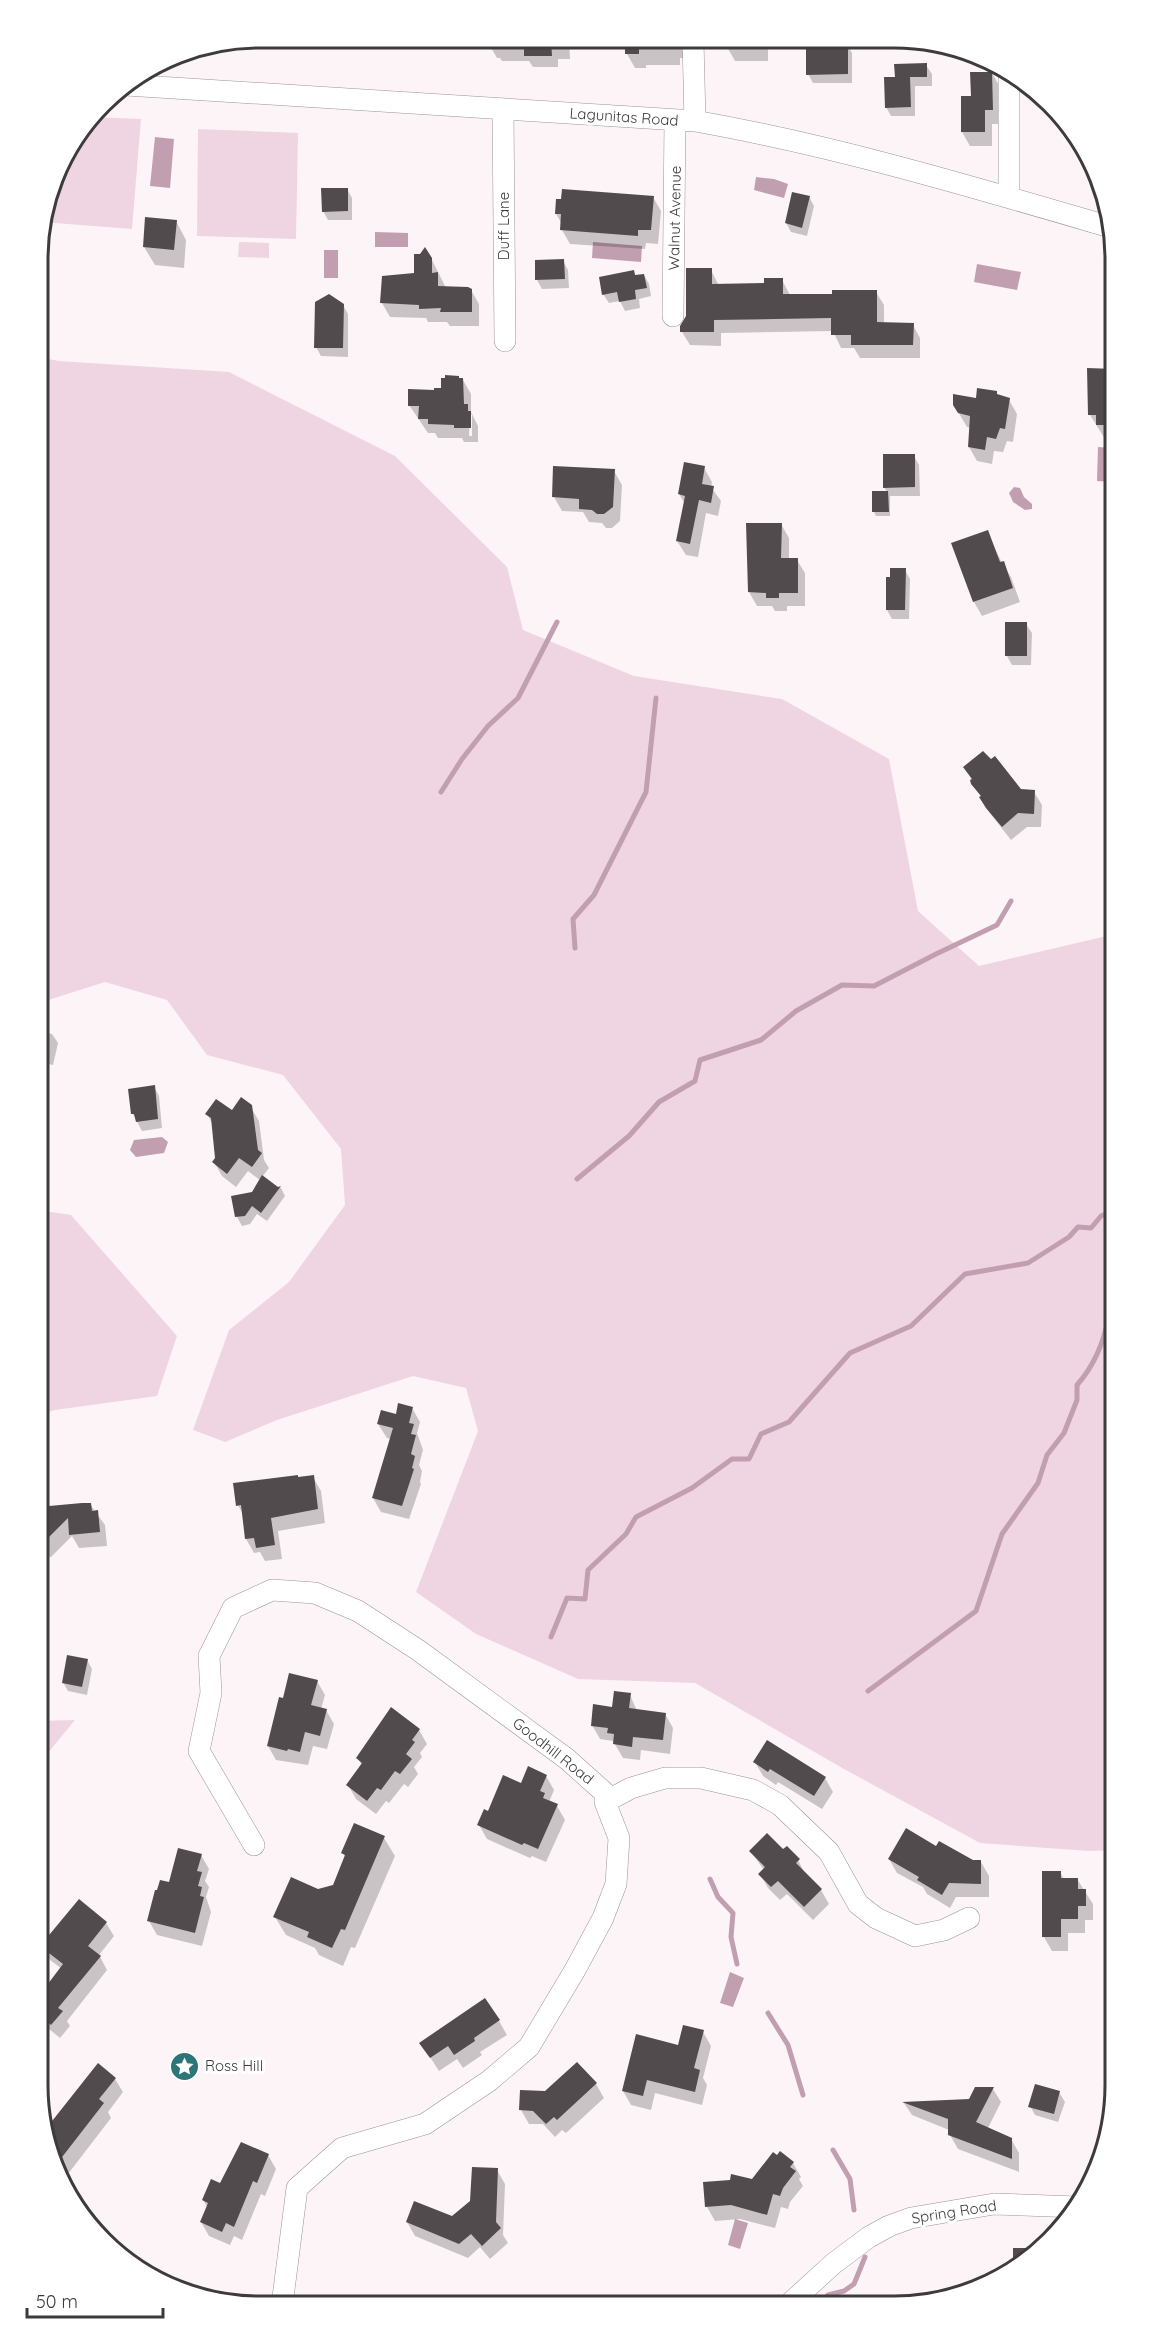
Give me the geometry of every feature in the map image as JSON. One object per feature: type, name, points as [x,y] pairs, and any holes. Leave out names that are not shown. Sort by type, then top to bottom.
[{"type":"street","name":"Walnut Avenue","points":[[673,316],[685,121],[692,48]]},
{"type":"street","points":[[1009,197],[1010,83]]},
{"type":"street","name":"Lagunitas Road","points":[[139,86],[685,121],[755,132],[927,174],[1102,225]]},
{"type":"street","name":"Duff Lane","points":[[503,110],[505,342]]},
{"type":"street","name":"Goodhill Road","points":[[254,1845],[199,1751],[211,1693],[209,1656],[233,1608],[272,1590],[315,1593],[358,1611],[418,1650],[567,1759],[605,1793],[605,1802],[619,1838],[616,1884],[603,1918],[529,2047],[489,2081],[425,2124],[342,2148],[297,2187],[283,2296]]},
{"type":"street","points":[[605,1802],[631,1788],[665,1778],[701,1778],[753,1790],[780,1805],[829,1852],[858,1904],[876,1918],[915,1936],[944,1930],[969,1918]]},
{"type":"street","name":"Spring Road","points":[[798,2296],[833,2264],[869,2237],[911,2218],[994,2204],[1066,2207]]},
{"type":"shaded area","points":[[103,117],[141,119],[132,229],[51,223],[59,191],[70,166]]},
{"type":"shaded area","points":[[198,129],[298,133],[296,239],[197,236]]},
{"type":"shaded area","points":[[155,137],[174,139],[170,188],[150,186]]},
{"type":"shaded area","points":[[756,177],[774,179],[788,184],[784,198],[754,190]]},
{"type":"shaded area","points":[[375,232],[408,233],[408,247],[375,247]]},
{"type":"shaded area","points":[[239,242],[269,243],[269,258],[238,257]]},
{"type":"shaded area","points":[[593,242],[642,246],[641,262],[592,258]]},
{"type":"shaded area","points":[[324,250],[338,250],[338,278],[324,278]]},
{"type":"shaded area","points":[[977,264],[1021,272],[1017,290],[974,282]]},
{"type":"shaded area","points":[[48,359],[229,372],[395,456],[507,567],[523,630],[634,676],[782,699],[889,759],[918,911],[979,966],[1105,936],[1105,1850],[980,1843],[844,1769],[695,1683],[578,1679],[476,1634],[416,1592],[478,1431],[466,1388],[413,1376],[277,1420],[225,1442],[193,1430],[229,1330],[289,1282],[345,1205],[341,1149],[283,1075],[207,1055],[167,1000],[105,982],[48,1000]]},
{"type":"shaded area","points":[[1098,447],[1105,447],[1105,481],[1097,481]]},
{"type":"shaded area","points":[[1014,487],[1020,488],[1024,497],[1032,504],[1032,509],[1025,510],[1013,502],[1009,493]]},
{"type":"shaded area","points":[[162,1137],[168,1142],[164,1153],[136,1157],[130,1150],[134,1140]]},
{"type":"shaded area","points":[[48,1212],[71,1215],[177,1336],[157,1396],[48,1412]]},
{"type":"shaded area","points":[[75,1720],[48,1753],[48,1721]]},
{"type":"shaded area","points":[[730,1972],[744,1978],[733,2007],[720,2003]]},
{"type":"shaded area","points":[[735,2219],[748,2223],[740,2249],[728,2245]]},
{"type":"building","points":[[524,48],[552,48],[552,56],[524,56]]},
{"type":"building","points":[[625,48],[639,48],[639,54],[625,54]]},
{"type":"building","points":[[806,48],[848,48],[848,74],[806,75]]},
{"type":"building","points":[[927,63],[927,77],[910,77],[911,107],[885,108],[884,77],[895,77],[894,64]]},
{"type":"building","points":[[970,72],[992,73],[993,110],[985,110],[985,132],[961,132],[961,96],[971,96]]},
{"type":"building","points":[[321,188],[348,188],[348,211],[322,212]]},
{"type":"building","points":[[562,189],[654,196],[651,230],[638,230],[638,236],[560,230],[561,214],[555,214],[556,199],[561,199]]},
{"type":"building","points":[[792,192],[810,196],[802,228],[785,223]]},
{"type":"building","points":[[145,217],[177,220],[174,250],[143,247]]},
{"type":"building","points":[[425,247],[432,258],[432,273],[438,272],[438,286],[472,289],[472,312],[440,312],[441,308],[419,309],[419,305],[380,303],[382,276],[414,273],[414,254],[420,254]]},
{"type":"building","points":[[564,259],[565,279],[535,280],[535,260]]},
{"type":"building","points":[[686,268],[712,268],[712,284],[764,283],[764,278],[783,278],[783,294],[832,294],[832,290],[877,290],[877,322],[914,323],[913,345],[851,345],[851,335],[831,335],[831,318],[714,320],[714,332],[680,332],[680,326],[686,316]]},
{"type":"building","points":[[634,270],[635,275],[644,274],[647,288],[635,290],[636,299],[619,302],[617,292],[602,295],[599,277]]},
{"type":"building","points":[[329,294],[344,304],[343,348],[314,348],[315,302]]},
{"type":"building","points":[[1087,368],[1105,369],[1105,425],[1096,425],[1096,415],[1088,415]]},
{"type":"building","points":[[445,375],[463,378],[464,404],[468,404],[468,411],[471,411],[471,428],[428,424],[428,419],[418,419],[419,406],[408,406],[408,389],[441,388],[441,378],[445,378]]},
{"type":"building","points":[[977,388],[997,391],[997,394],[1010,398],[1005,429],[1000,428],[996,439],[987,437],[985,450],[968,447],[970,416],[958,413],[953,405],[953,394],[976,398]]},
{"type":"building","points":[[883,454],[915,454],[915,487],[883,488]]},
{"type":"building","points":[[684,462],[705,466],[702,484],[714,486],[711,503],[699,500],[690,544],[676,541],[685,496],[678,494]]},
{"type":"building","points":[[553,466],[615,469],[613,507],[604,514],[597,514],[592,510],[579,509],[579,499],[552,497]]},
{"type":"building","points":[[872,491],[888,491],[889,512],[872,512]]},
{"type":"building","points":[[746,523],[782,523],[781,558],[798,558],[798,593],[779,593],[779,598],[766,598],[766,593],[748,592]]},
{"type":"building","points":[[988,530],[1000,562],[1004,561],[1013,588],[973,602],[951,543]]},
{"type":"building","points":[[890,568],[906,568],[905,610],[886,610],[886,577],[890,577]]},
{"type":"building","points":[[1005,622],[1027,622],[1027,656],[1005,656]]},
{"type":"building","points":[[983,751],[991,759],[995,756],[1021,789],[1035,790],[1034,814],[1018,813],[1002,827],[986,808],[979,797],[981,796],[971,784],[972,779],[963,767]]},
{"type":"building","points":[[155,1085],[158,1119],[136,1122],[134,1114],[131,1114],[128,1089]]},
{"type":"building","points":[[241,1097],[252,1105],[258,1150],[262,1153],[252,1167],[239,1158],[227,1174],[212,1162],[215,1158],[211,1118],[205,1114],[216,1099],[232,1110]]},
{"type":"building","points":[[262,1175],[278,1187],[281,1186],[261,1213],[252,1206],[245,1216],[235,1217],[231,1196],[252,1192]]},
{"type":"building","points":[[398,1403],[413,1407],[409,1423],[414,1424],[411,1434],[416,1435],[411,1454],[415,1456],[412,1468],[414,1469],[402,1506],[372,1498],[393,1428],[377,1424],[381,1410],[396,1414]]},
{"type":"building","points":[[298,1475],[298,1477],[314,1475],[318,1509],[271,1518],[275,1545],[256,1548],[254,1538],[245,1539],[241,1505],[236,1506],[233,1483]]},
{"type":"building","points":[[91,1503],[92,1511],[98,1510],[100,1532],[69,1535],[68,1518],[48,1538],[48,1506]]},
{"type":"building","points":[[67,1655],[88,1659],[82,1687],[62,1683]]},
{"type":"building","points":[[289,1673],[318,1680],[311,1705],[327,1709],[320,1736],[305,1732],[300,1752],[267,1746],[279,1697],[283,1698]]},
{"type":"building","points":[[614,1691],[631,1693],[629,1708],[666,1713],[663,1740],[633,1737],[632,1747],[613,1744],[614,1734],[607,1733],[608,1728],[591,1726],[593,1704],[612,1707]]},
{"type":"building","points":[[391,1707],[420,1729],[412,1740],[415,1742],[406,1754],[412,1759],[400,1774],[395,1771],[381,1790],[377,1788],[367,1801],[346,1785],[362,1763],[356,1758]]},
{"type":"building","points":[[767,1740],[826,1777],[814,1796],[770,1769],[768,1772],[753,1762]]},
{"type":"building","points":[[528,1766],[547,1775],[540,1791],[545,1793],[543,1798],[558,1804],[538,1849],[524,1843],[522,1845],[477,1825],[484,1809],[488,1811],[503,1775],[521,1783]]},
{"type":"building","points":[[354,1823],[385,1836],[345,1930],[341,1929],[332,1948],[307,1937],[309,1932],[273,1917],[291,1877],[318,1889],[333,1885],[345,1855],[341,1853]]},
{"type":"building","points":[[906,1828],[936,1846],[939,1841],[973,1860],[981,1860],[981,1884],[949,1883],[942,1895],[917,1880],[919,1877],[888,1859]]},
{"type":"building","points":[[767,1833],[783,1849],[787,1846],[800,1859],[796,1863],[822,1889],[804,1907],[778,1881],[771,1887],[758,1874],[765,1867],[749,1851]]},
{"type":"building","points":[[178,1848],[202,1854],[197,1871],[202,1872],[198,1886],[202,1887],[200,1896],[204,1897],[195,1933],[147,1921],[160,1880],[169,1882]]},
{"type":"building","points":[[1042,1871],[1061,1871],[1061,1878],[1078,1878],[1078,1889],[1086,1889],[1086,1906],[1078,1906],[1078,1919],[1061,1919],[1061,1937],[1042,1937]]},
{"type":"building","points":[[79,1899],[107,1922],[88,1946],[101,1956],[58,2008],[63,2011],[51,2025],[48,2022],[48,1984],[63,1964],[48,1952],[48,1936]]},
{"type":"building","points":[[485,1998],[500,2020],[454,2055],[448,2046],[430,2058],[419,2043]]},
{"type":"building","points":[[683,2025],[704,2030],[694,2068],[700,2070],[695,2092],[647,2080],[643,2096],[622,2091],[636,2034],[678,2045]]},
{"type":"building","points":[[577,2062],[597,2083],[557,2120],[554,2117],[546,2124],[533,2111],[519,2110],[520,2090],[545,2091]]},
{"type":"building","points":[[98,2063],[116,2078],[99,2099],[104,2103],[61,2158],[51,2122]]},
{"type":"building","points":[[1035,2084],[1060,2091],[1054,2114],[1028,2107]]},
{"type":"building","points":[[975,2087],[994,2087],[976,2122],[1012,2138],[1012,2159],[948,2135],[948,2119],[902,2102],[969,2099]]},
{"type":"building","points":[[241,2142],[269,2154],[257,2183],[253,2181],[234,2227],[226,2223],[222,2232],[200,2222],[208,2203],[202,2200],[211,2179],[220,2183]]},
{"type":"building","points":[[780,2151],[794,2162],[790,2167],[796,2171],[780,2196],[773,2194],[767,2215],[731,2205],[705,2207],[703,2182],[730,2180],[731,2174],[752,2179],[773,2152],[777,2155]]},
{"type":"building","points":[[472,2167],[498,2168],[496,2222],[501,2228],[482,2246],[471,2234],[459,2244],[406,2222],[414,2201],[452,2216],[470,2201]]},
{"type":"building","points":[[1013,2248],[1028,2248],[1022,2252],[1013,2259]]},
{"type":"waterway","points":[[441,792],[462,759],[488,726],[518,698],[557,622]]},
{"type":"waterway","points":[[575,948],[573,919],[594,895],[646,792],[656,698]]},
{"type":"waterway","points":[[577,1179],[629,1136],[659,1102],[695,1081],[700,1060],[761,1040],[796,1011],[842,985],[874,986],[997,925],[1011,901]]},
{"type":"waterway","points":[[551,1637],[567,1598],[585,1599],[588,1570],[626,1534],[636,1517],[692,1488],[732,1459],[749,1459],[761,1434],[789,1422],[850,1353],[911,1326],[965,1274],[1028,1263],[1069,1237],[1078,1227],[1091,1228],[1105,1214]]},
{"type":"waterway","points":[[868,1691],[976,1611],[1002,1534],[1038,1483],[1047,1455],[1064,1433],[1077,1400],[1077,1385],[1089,1369],[1105,1334]]},
{"type":"waterway","points":[[710,1879],[718,1897],[733,1913],[731,1937],[737,1964]]},
{"type":"waterway","points":[[768,2013],[788,2045],[803,2095]]},
{"type":"waterway","points":[[833,2150],[850,2179],[854,2210]]},
{"type":"waterway","points":[[827,2296],[844,2291],[854,2284],[865,2257]]},
{"type":"place","name":"Ross Hill","points":[[184,2066]]}]
